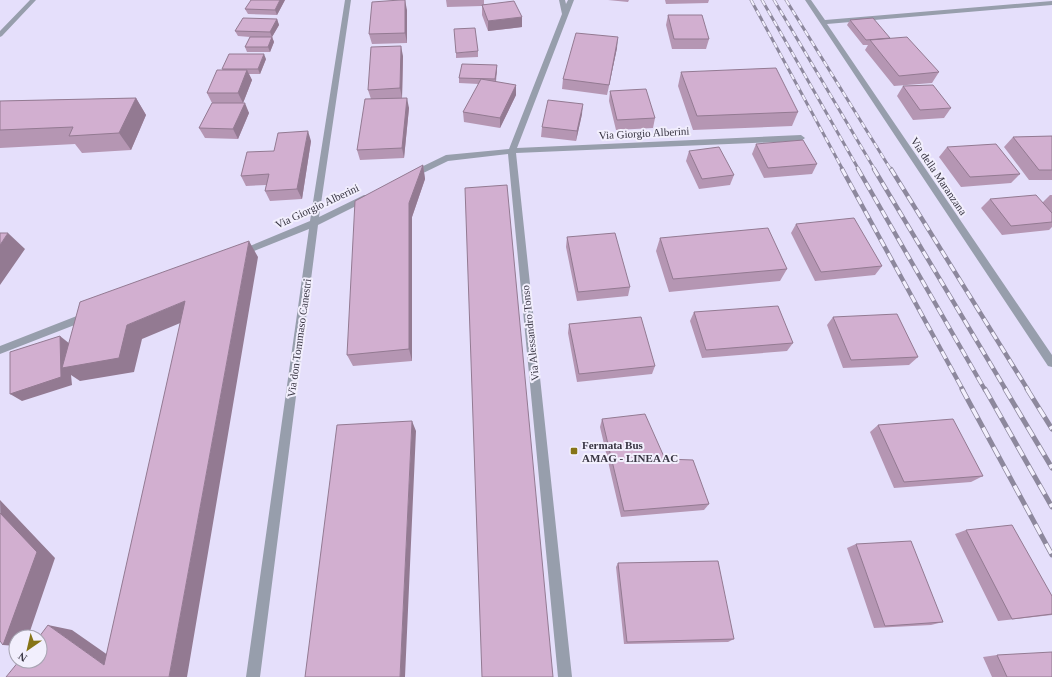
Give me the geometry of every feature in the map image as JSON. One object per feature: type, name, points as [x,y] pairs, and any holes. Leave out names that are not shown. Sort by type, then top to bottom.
[{"type":"street","points":[[0,35],[33,0]]},
{"type":"street","name":"Via don Tommaso Canestri","points":[[253,677],[314,223],[348,0]]},
{"type":"street","points":[[562,0],[566,14]]},
{"type":"street","name":"Via Alessandro Tonso","points":[[565,677],[512,151],[571,0]]},
{"type":"street","name":"Via della Maranzana","points":[[808,0],[1052,363]]},
{"type":"street","points":[[823,22],[1052,3]]},
{"type":"street","points":[[0,30],[9,26]]},
{"type":"street","name":"Via Giorgio Alberini","points":[[404,178],[446,158],[512,151],[801,138]]},
{"type":"street","name":"Via Giorgio Alberini","points":[[234,256],[314,223],[377,192]]},
{"type":"street","points":[[0,350],[22,343],[95,313]]},
{"type":"building","points":[[251,0],[280,0],[275,10],[245,9]]},
{"type":"building","points":[[405,0],[405,33],[369,34],[372,2]]},
{"type":"building","points":[[514,1],[522,17],[488,21],[482,5]]},
{"type":"building","points":[[668,15],[702,15],[709,39],[674,39]]},
{"type":"building","points":[[243,18],[277,19],[270,32],[235,31]]},
{"type":"building","points":[[873,18],[890,38],[866,40],[850,20]]},
{"type":"building","points":[[475,28],[478,51],[456,53],[454,29]]},
{"type":"building","points":[[576,33],[618,37],[609,85],[563,79]]},
{"type":"building","points":[[250,37],[272,37],[268,47],[245,47]]},
{"type":"building","points":[[907,37],[939,72],[899,76],[870,40]]},
{"type":"building","points":[[401,46],[400,88],[368,90],[371,47]]},
{"type":"building","points":[[229,54],[264,54],[258,69],[222,69]]},
{"type":"building","points":[[462,64],[497,65],[495,79],[459,78]]},
{"type":"building","points":[[776,68],[798,112],[697,116],[681,72]]},
{"type":"building","points":[[217,70],[247,70],[238,93],[207,93]]},
{"type":"building","points":[[481,79],[516,85],[500,118],[463,112]]},
{"type":"building","points":[[933,85],[951,108],[920,110],[903,86]]},
{"type":"building","points":[[646,89],[655,118],[617,120],[610,91]]},
{"type":"building","points":[[136,98],[119,133],[69,136],[73,127],[0,130],[0,101]]},
{"type":"building","points":[[407,98],[402,148],[357,150],[365,99]]},
{"type":"building","points":[[548,100],[583,104],[577,131],[542,127]]},
{"type":"building","points":[[212,103],[245,103],[233,129],[199,128]]},
{"type":"building","points":[[308,131],[297,189],[265,191],[269,174],[241,176],[247,152],[274,151],[278,133]]},
{"type":"building","points":[[1052,136],[1052,170],[1039,170],[1013,137]]},
{"type":"building","points":[[803,140],[817,164],[768,168],[756,144]]},
{"type":"building","points":[[996,144],[1020,174],[970,177],[947,147]]},
{"type":"building","points":[[719,147],[734,175],[702,179],[689,151]]},
{"type":"building","points":[[423,165],[409,203],[409,349],[347,355],[355,201]]},
{"type":"building","points":[[507,185],[553,677],[482,677],[465,188]]},
{"type":"building","points":[[1036,195],[1052,213],[1052,222],[1011,226],[990,199]]},
{"type":"building","points":[[854,218],[882,266],[821,272],[796,224]]},
{"type":"building","points":[[768,228],[787,269],[673,279],[660,238]]},
{"type":"building","points":[[0,233],[8,233],[0,245]]},
{"type":"building","points":[[615,233],[630,287],[578,292],[567,237]]},
{"type":"building","points":[[249,241],[169,677],[6,677],[12,669],[48,669],[48,629],[45,629],[48,625],[104,665],[185,301],[127,325],[119,358],[62,368],[80,302]]},
{"type":"building","points":[[778,306],[793,343],[706,350],[694,312]]},
{"type":"building","points":[[897,314],[918,357],[851,360],[833,317]]},
{"type":"building","points":[[641,317],[655,366],[579,374],[569,324]]},
{"type":"building","points":[[60,336],[61,377],[10,394],[10,352]]},
{"type":"building","points":[[645,414],[665,459],[693,460],[709,504],[624,511],[602,419]]},
{"type":"building","points":[[953,419],[983,476],[904,482],[878,425]]},
{"type":"building","points":[[412,421],[400,677],[305,677],[337,425]]},
{"type":"building","points":[[0,513],[37,552],[3,645],[0,641]]},
{"type":"building","points":[[1012,525],[1052,596],[1052,614],[1012,619],[966,530]]},
{"type":"building","points":[[911,541],[943,622],[885,626],[856,544]]},
{"type":"building","points":[[718,561],[734,639],[627,642],[618,563]]},
{"type":"building","points":[[1052,652],[1052,677],[1007,677],[997,655]]},
{"type":"railway","points":[[751,0],[843,170]]},
{"type":"railway","points":[[762,0],[859,170]]},
{"type":"railway","points":[[774,0],[875,170]]},
{"type":"railway","points":[[786,0],[891,170]]},
{"type":"railway","points":[[842,169],[963,390]]},
{"type":"railway","points":[[858,169],[985,390]]},
{"type":"railway","points":[[874,169],[1006,390]]},
{"type":"railway","points":[[891,169],[1028,390]]},
{"type":"railway","points":[[962,389],[1052,555]]},
{"type":"railway","points":[[985,389],[1052,507]]},
{"type":"railway","points":[[1005,389],[1052,468]]},
{"type":"railway","points":[[1027,389],[1052,429]]},
{"type":"place","name":"Fermata Bus AMAG - LINEA AC","points":[[574,451]]}]
